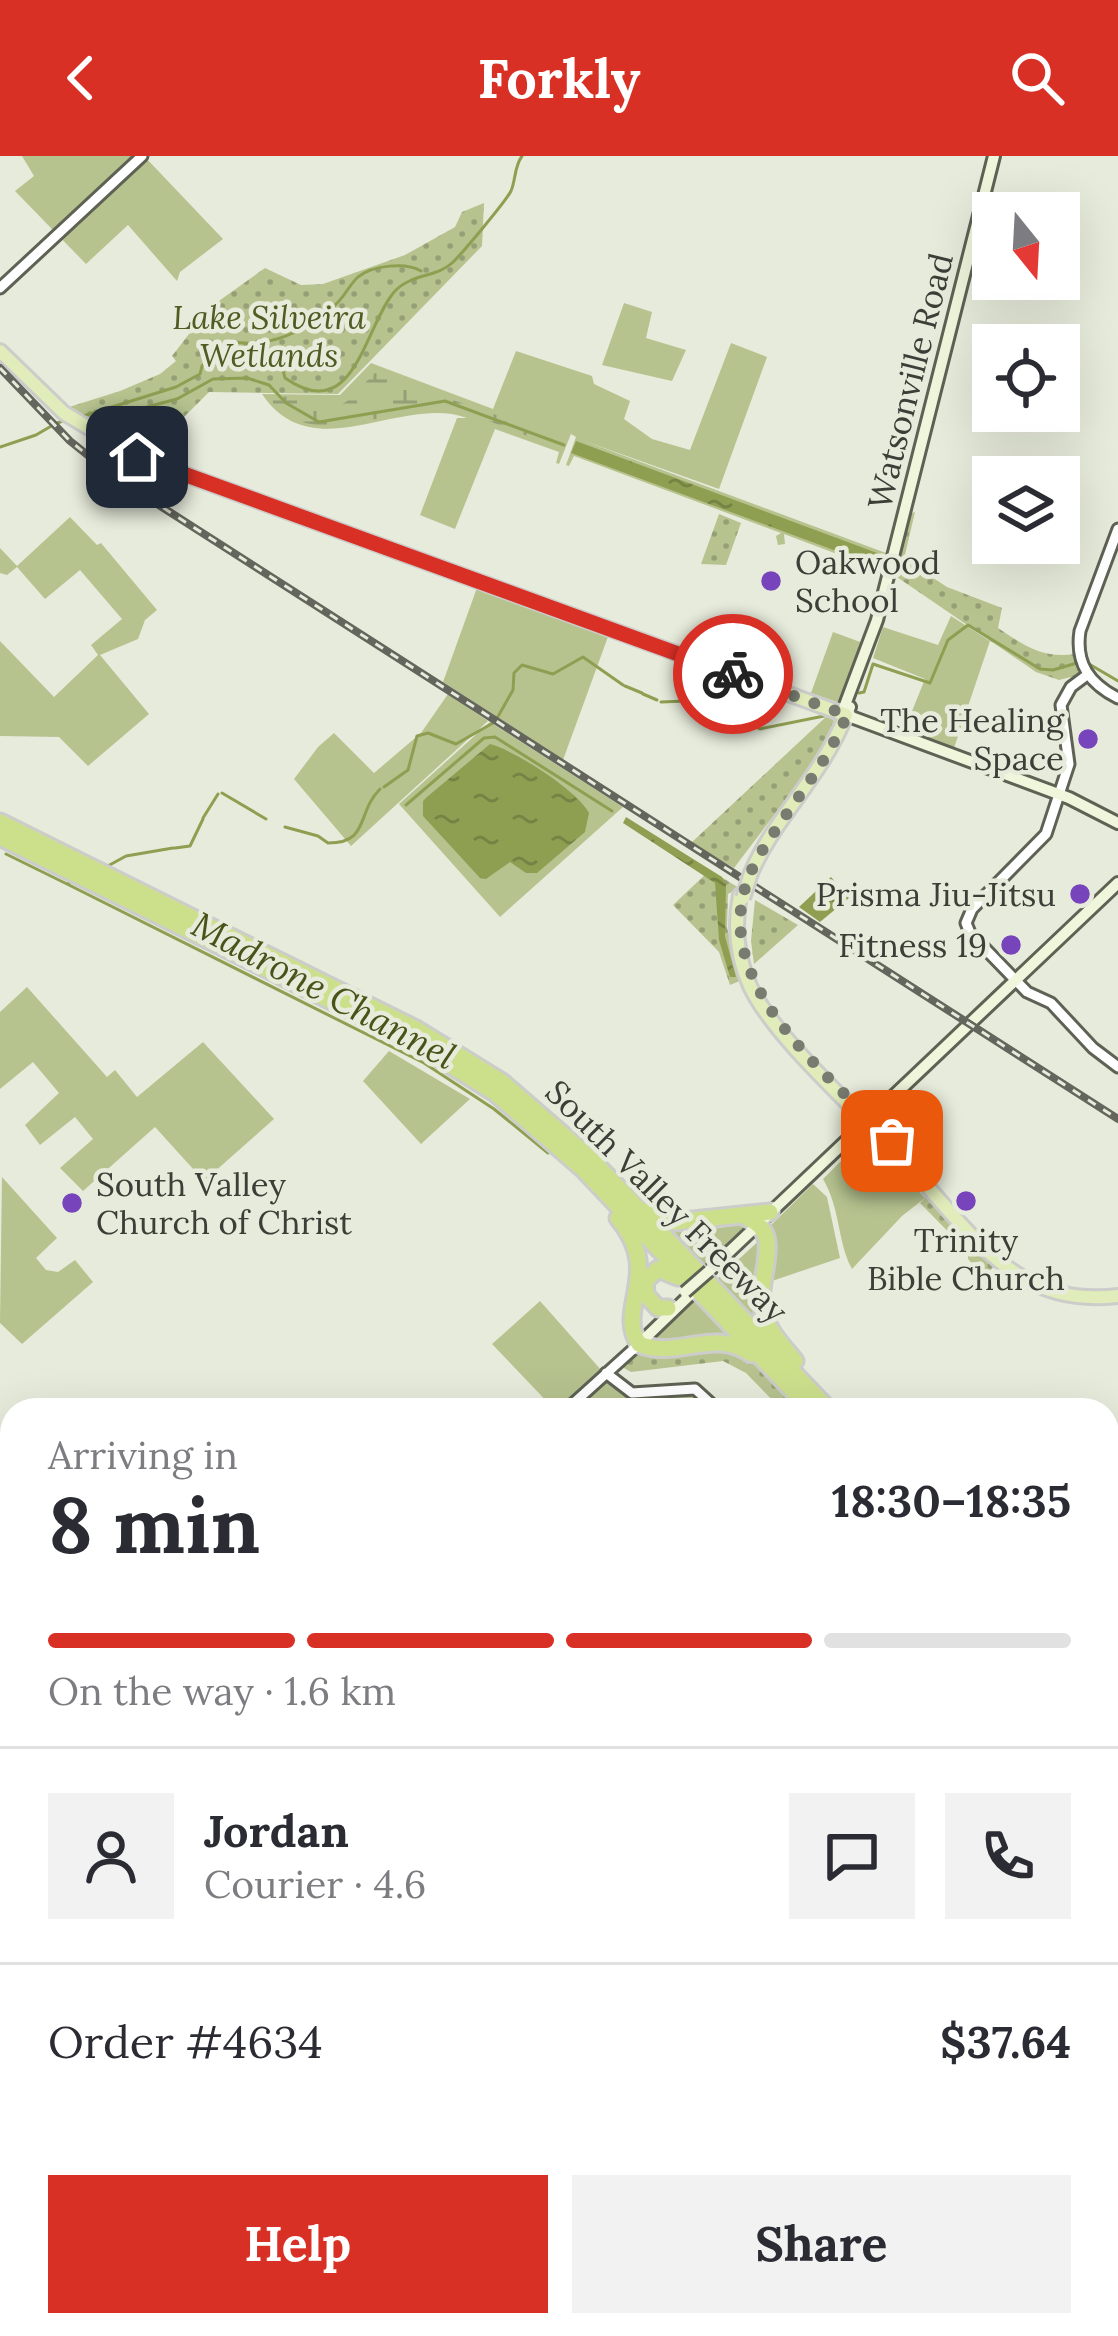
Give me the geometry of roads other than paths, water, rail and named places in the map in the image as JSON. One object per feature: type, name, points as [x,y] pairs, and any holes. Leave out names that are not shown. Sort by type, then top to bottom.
[{"type":"highway","name":"South Valley Freeway","points":[[0,822],[431,1037],[516,1093],[592,1160],[820,1398]]},
{"type":"highway","name":"South Valley Freeway","points":[[0,837],[424,1048],[495,1093],[560,1146],[800,1398]]},
{"type":"highway","points":[[560,1146],[636,1246],[640,1272],[631,1326],[637,1342],[656,1348],[732,1343],[752,1354],[799,1398]]},
{"type":"highway","points":[[592,1160],[660,1220],[760,1220],[768,1242],[761,1296],[765,1317],[822,1398]]},
{"type":"highway","points":[[668,1308],[656,1306],[645,1292],[645,1281],[655,1270],[670,1271],[717,1310]]},
{"type":"main road","name":"Watsonville Road","points":[[844,714],[893,561],[994,156]]},
{"type":"main road","points":[[0,351],[80,425],[168,470],[993,767],[1118,820]]},
{"type":"main road","points":[[844,714],[827,760],[769,840],[749,872],[741,897],[742,946],[758,993],[871,1122],[1014,1272],[1064,1294],[1118,1293]]},
{"type":"main road","points":[[637,1342],[760,1220],[871,1122],[1118,887]]},
{"type":"main road","points":[[637,1342],[688,1293]]},
{"type":"street","points":[[0,288],[142,156]]},
{"type":"street","points":[[1118,529],[1079,636],[1079,654],[1089,677],[1118,698]]},
{"type":"street","points":[[1089,677],[1070,687],[1061,705],[1069,757],[1063,793],[1042,842],[967,917],[969,931],[1018,983],[1032,996],[1051,1003],[1118,1067]]},
{"type":"street","points":[[579,1398],[637,1342]]},
{"type":"street","points":[[606,1373],[632,1393],[695,1389],[705,1398]]},
{"type":"water","points":[[576,441],[888,557],[885,569],[571,453]]},
{"type":"water","points":[[490,744],[544,772],[589,813],[585,832],[537,873],[526,873],[510,862],[486,879],[480,878],[423,816],[423,801]]},
{"type":"water","points":[[626,817],[722,877],[726,884],[725,936],[736,977],[730,977],[719,940],[715,883],[623,823]]},
{"type":"water","points":[[831,877],[849,898],[820,922],[799,907]]},
{"type":"waterway","points":[[245,344],[271,355],[285,378],[309,390],[327,390],[342,381],[395,291],[446,268],[457,258],[511,191],[522,156]]},
{"type":"waterway","points":[[80,417],[176,387],[200,374],[202,366],[231,341],[258,343],[300,330],[334,306],[364,273],[398,266],[421,271]]},
{"type":"waterway","points":[[95,411],[124,413],[177,399],[213,379],[247,378],[269,385],[286,403],[319,422],[445,401],[564,445]]},
{"type":"waterway","points":[[55,424],[65,420]]},
{"type":"waterway","points":[[0,447],[53,425]]},
{"type":"waterway","points":[[859,693],[864,692],[873,664],[930,683],[948,640],[968,625],[1040,669],[1077,663]]},
{"type":"waterway","points":[[496,720],[513,690],[514,673],[522,665],[553,674],[583,657],[623,685]]},
{"type":"waterway","points":[[1089,664],[1118,681]]},
{"type":"waterway","points":[[625,686],[642,693]]},
{"type":"waterway","points":[[643,694],[657,700]]},
{"type":"waterway","points":[[688,701],[713,697],[727,701],[742,719],[760,729],[824,716]]},
{"type":"waterway","points":[[661,702],[686,701]]},
{"type":"waterway","points":[[384,787],[408,770],[417,736],[428,733],[456,744],[493,723]]},
{"type":"waterway","points":[[406,805],[484,738],[495,737],[612,811]]},
{"type":"waterway","points":[[285,827],[328,843],[341,842],[357,832],[380,789]]},
{"type":"waterway","points":[[222,793],[266,819]]},
{"type":"waterway","points":[[203,818],[218,794]]},
{"type":"waterway","points":[[175,848],[190,846],[203,819]]},
{"type":"waterway","points":[[106,867],[126,856],[173,848]]},
{"type":"waterway","points":[[6,854],[67,884],[72,881]]},
{"type":"waterway","name":"Madrone Channel","points":[[67,884],[424,1063],[494,1109],[548,1153]]},
{"type":"railway","points":[[0,368],[70,441],[115,477],[1118,1119]]},
{"type":"place","name":"Oakwood School","points":[[771,581]]},
{"type":"place","name":"The Healing Space","points":[[1088,739]]},
{"type":"place","name":"Prisma Jiu-Jitsu","points":[[1080,894]]},
{"type":"place","name":"Fitness 19","points":[[1011,945]]},
{"type":"place","name":"Trinity Bible Church","points":[[966,1201]]},
{"type":"place","name":"South Valley Church of Christ","points":[[72,1203]]},
{"type":"park label","name":"Lake Silveira Wetlands","points":[[269,336]]}]
